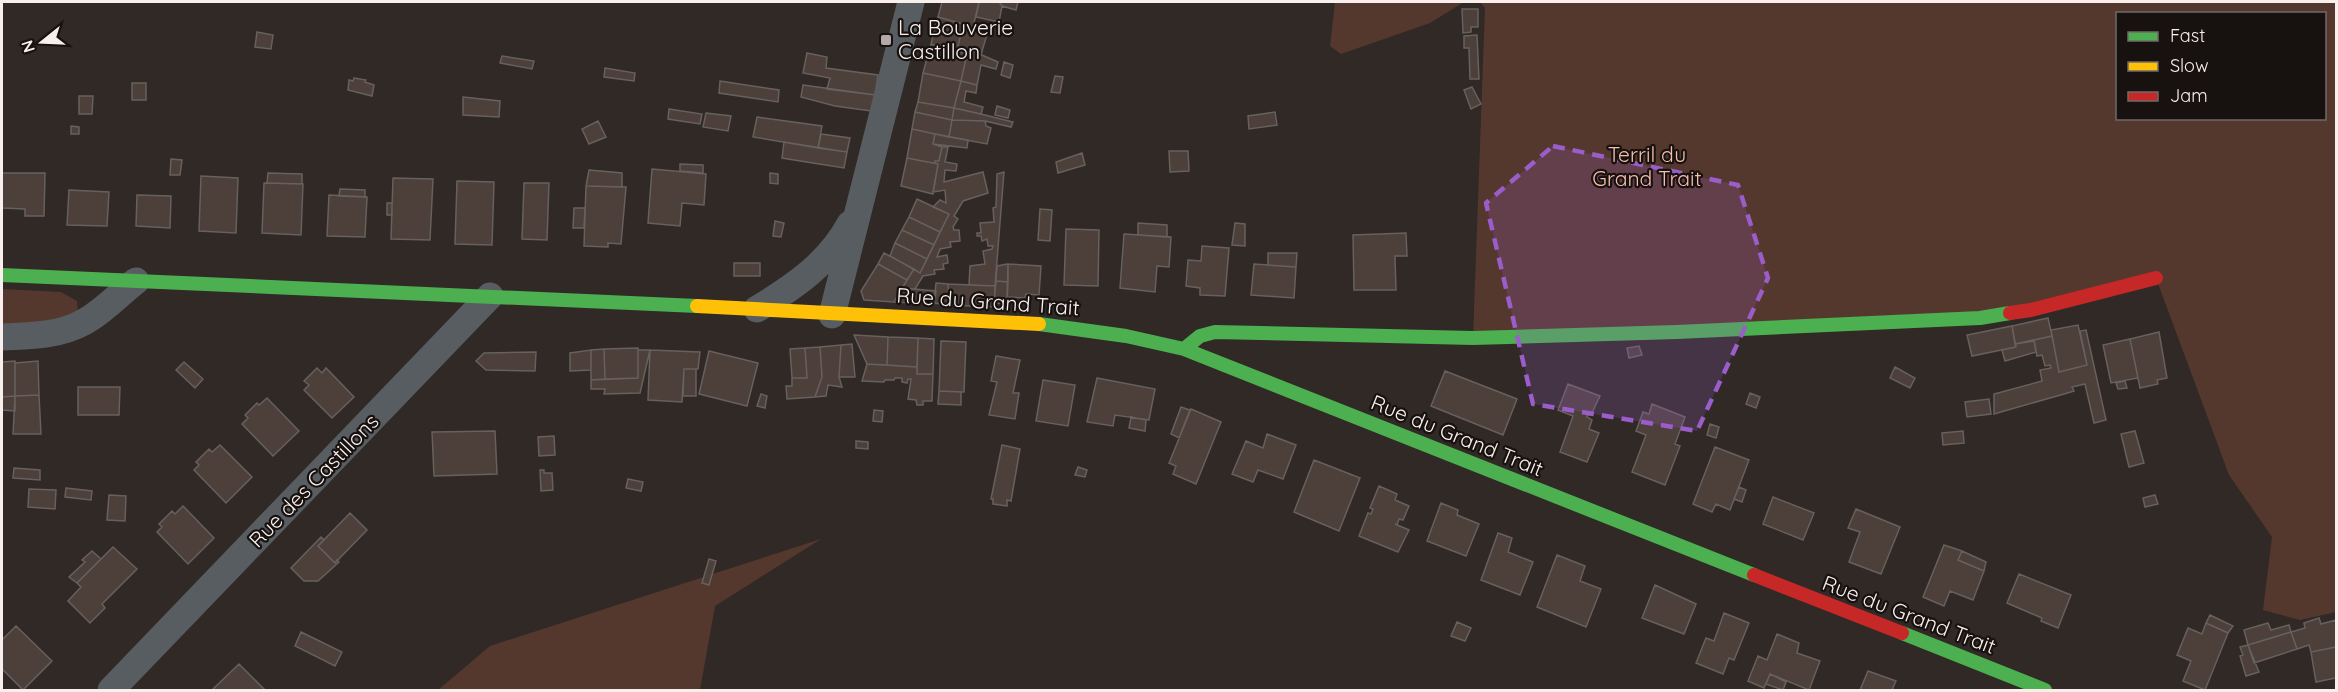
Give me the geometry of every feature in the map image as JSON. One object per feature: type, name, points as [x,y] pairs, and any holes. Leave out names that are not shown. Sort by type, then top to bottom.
[{"type":"street","points":[[821,314],[863,199],[911,2]]},
{"type":"street","points":[[757,309],[796,286],[818,265],[843,237],[863,199]]},
{"type":"street","points":[[818,265],[811,291],[821,314]]},
{"type":"street","name":"Rue du Grand Trait","points":[[2,275],[757,309],[1071,327],[1126,336],[1184,350],[2045,690]]},
{"type":"street","points":[[1184,350],[1200,336],[1215,333],[1473,338],[1677,332],[1980,318],[2031,310],[2156,278]]},
{"type":"street","points":[[2,337],[52,333],[85,322],[136,281]]},
{"type":"street","name":"Rue des Castillons","points":[[111,690],[490,297]]},
{"type":"highlighted area","points":[[1553,146],[1738,185],[1768,278],[1697,431],[1533,404],[1486,203]]},
{"type":"green space","points":[[1335,2],[1464,2],[1430,23],[1341,54],[1330,46]]},
{"type":"green space","name":"Terril du Grand Trait","points":[[1480,2],[2336,2],[2336,612],[2300,620],[2263,610],[2272,537],[2229,475],[2156,278],[2031,310],[1473,338],[1485,8]]},
{"type":"green space","points":[[2,289],[61,292],[77,301],[78,315],[2,333]]},
{"type":"green space","points":[[821,539],[715,606],[700,690],[438,690],[490,646]]},
{"type":"building","points":[[942,2],[979,2],[973,27],[938,17]]},
{"type":"building","points":[[979,2],[999,2],[1002,6],[999,22],[976,17]]},
{"type":"building","points":[[999,2],[1018,2],[1016,10],[1002,6]]},
{"type":"building","points":[[1462,9],[1478,9],[1478,27],[1471,27],[1471,32],[1463,33]]},
{"type":"building","points":[[938,17],[963,24],[957,51],[931,44]]},
{"type":"building","points":[[963,24],[988,31],[981,55],[970,49],[967,54],[957,51]]},
{"type":"building","points":[[257,32],[273,35],[271,49],[255,47]]},
{"type":"building","points":[[1477,35],[1479,79],[1470,79],[1469,48],[1464,48],[1464,36]]},
{"type":"building","points":[[931,44],[967,54],[961,81],[923,73]]},
{"type":"building","points":[[968,49],[998,62],[996,69],[981,65],[977,85],[961,81]]},
{"type":"building","points":[[807,53],[827,57],[826,68],[878,75],[875,95],[827,89],[830,78],[803,73]]},
{"type":"building","points":[[502,56],[534,61],[532,69],[500,63]]},
{"type":"building","points":[[1004,62],[1013,65],[1010,78],[1001,75]]},
{"type":"building","points":[[605,68],[635,73],[634,81],[604,77]]},
{"type":"building","points":[[923,73],[961,81],[954,108],[918,102]]},
{"type":"building","points":[[1055,76],[1063,77],[1060,93],[1051,92]]},
{"type":"building","points":[[354,78],[366,80],[365,82],[374,85],[372,96],[348,90],[349,80],[353,81]]},
{"type":"building","points":[[720,81],[779,90],[778,102],[719,93]]},
{"type":"building","points":[[961,81],[977,85],[976,93],[966,91],[964,102],[983,107],[981,114],[954,108]]},
{"type":"building","points":[[132,83],[146,83],[146,100],[132,100]]},
{"type":"building","points":[[803,85],[875,95],[871,111],[835,106],[801,97]]},
{"type":"building","points":[[1472,87],[1481,104],[1471,109],[1464,90]]},
{"type":"building","points":[[79,96],[93,96],[92,114],[79,114]]},
{"type":"building","points":[[463,97],[500,101],[499,117],[463,115]]},
{"type":"building","points":[[918,102],[954,108],[952,120],[915,112]]},
{"type":"building","points":[[997,106],[1010,110],[1008,118],[995,115]]},
{"type":"building","points":[[954,108],[1013,122],[1011,127],[985,121],[952,120]]},
{"type":"building","points":[[669,109],[702,114],[700,124],[668,119]]},
{"type":"building","points":[[915,112],[952,120],[949,137],[912,129]]},
{"type":"building","points":[[1275,112],[1277,125],[1249,129],[1248,116]]},
{"type":"building","points":[[706,113],[731,116],[728,131],[703,127]]},
{"type":"building","points":[[757,117],[822,126],[818,148],[753,137]]},
{"type":"building","points":[[952,120],[985,121],[986,126],[991,128],[987,144],[949,137]]},
{"type":"building","points":[[598,121],[606,137],[589,144],[582,129]]},
{"type":"building","points":[[71,126],[79,127],[79,134],[71,134]]},
{"type":"building","points":[[912,129],[935,134],[933,144],[942,147],[939,161],[934,163],[938,164],[907,158]]},
{"type":"building","points":[[821,134],[850,138],[847,152],[818,148]]},
{"type":"building","points":[[935,134],[968,140],[967,148],[933,144]]},
{"type":"building","points":[[784,142],[847,152],[844,168],[782,158]]},
{"type":"building","points":[[942,147],[948,147],[945,162],[957,164],[956,171],[945,170],[944,182],[983,172],[988,193],[963,201],[954,216],[958,219],[953,227],[954,230],[959,230],[960,241],[950,242],[951,247],[940,249],[937,257],[947,255],[948,263],[943,264],[944,269],[934,270],[935,274],[923,276],[915,289],[902,288],[914,269],[920,273],[949,214],[933,207],[940,200],[946,203],[945,190],[933,192],[938,164],[934,163],[939,161]]},
{"type":"building","points":[[1169,151],[1188,151],[1189,171],[1170,172]]},
{"type":"building","points":[[1082,153],[1085,165],[1058,173],[1056,162]]},
{"type":"building","points":[[907,158],[938,164],[933,194],[901,186]]},
{"type":"building","points":[[171,159],[182,160],[180,175],[170,175]]},
{"type":"building","points":[[680,164],[703,165],[703,173],[680,171]]},
{"type":"building","points":[[652,169],[706,174],[704,205],[682,203],[680,226],[648,223]]},
{"type":"building","points":[[589,170],[622,173],[622,187],[586,186]]},
{"type":"building","points":[[1004,172],[995,286],[969,285],[970,266],[985,264],[983,251],[992,249],[993,246],[988,246],[987,239],[982,241],[981,236],[977,236],[977,233],[981,233],[980,223],[994,222],[993,208],[996,207],[997,174]]},
{"type":"building","points":[[2,173],[45,173],[44,216],[25,216],[25,209],[2,208]]},
{"type":"building","points":[[268,173],[302,174],[302,184],[267,183]]},
{"type":"building","points":[[770,173],[778,174],[778,184],[770,183]]},
{"type":"building","points":[[201,176],[238,178],[236,233],[199,231]]},
{"type":"building","points":[[393,178],[433,179],[430,240],[391,239]]},
{"type":"building","points":[[457,181],[494,182],[492,245],[455,244]]},
{"type":"building","points":[[264,183],[303,184],[301,235],[262,233]]},
{"type":"building","points":[[524,183],[549,183],[547,240],[522,239]]},
{"type":"building","points":[[586,186],[626,187],[621,244],[608,243],[608,247],[584,246]]},
{"type":"building","points":[[340,189],[365,190],[365,197],[339,196]]},
{"type":"building","points":[[69,190],[109,192],[107,226],[67,225]]},
{"type":"building","points":[[137,195],[171,196],[170,228],[136,226]]},
{"type":"building","points":[[329,195],[367,197],[365,237],[327,236]]},
{"type":"building","points":[[917,199],[949,214],[940,232],[909,217]]},
{"type":"building","points":[[387,203],[392,203],[392,215],[387,215]]},
{"type":"building","points":[[574,208],[585,208],[584,228],[573,228]]},
{"type":"building","points":[[1040,209],[1052,210],[1050,241],[1038,240]]},
{"type":"building","points":[[909,217],[940,232],[934,245],[902,230]]},
{"type":"building","points":[[775,221],[784,223],[781,237],[773,236]]},
{"type":"building","points":[[1138,223],[1167,225],[1167,237],[1138,235]]},
{"type":"building","points":[[1235,223],[1245,224],[1245,246],[1232,245]]},
{"type":"building","points":[[1066,229],[1099,230],[1098,286],[1064,285]]},
{"type":"building","points":[[902,230],[934,245],[927,259],[895,243]]},
{"type":"building","points":[[1406,233],[1407,256],[1395,256],[1396,290],[1354,290],[1353,235]]},
{"type":"building","points":[[1124,234],[1171,237],[1169,267],[1157,266],[1155,292],[1120,288]]},
{"type":"building","points":[[895,243],[927,259],[920,273],[890,256]]},
{"type":"building","points":[[1202,246],[1229,248],[1225,296],[1200,295],[1200,288],[1186,286],[1188,260],[1201,261]]},
{"type":"building","points":[[884,253],[914,269],[907,280],[878,264]]},
{"type":"building","points":[[1268,253],[1297,253],[1296,267],[1268,265]]},
{"type":"building","points":[[734,263],[760,263],[760,276],[734,276]]},
{"type":"building","points":[[878,264],[907,280],[894,302],[864,300],[861,291]]},
{"type":"building","points":[[1008,264],[1008,282],[996,281],[997,266]]},
{"type":"building","points":[[1008,264],[1041,266],[1039,295],[1026,294],[1025,298],[1007,297]]},
{"type":"building","points":[[1254,264],[1296,267],[1294,298],[1251,295]]},
{"type":"building","points":[[996,281],[1008,282],[1007,304],[994,303]]},
{"type":"building","points":[[936,283],[948,284],[949,305],[934,303]]},
{"type":"building","points":[[948,284],[995,286],[994,307],[949,305]]},
{"type":"building","points":[[902,288],[936,291],[934,304],[894,302]]},
{"type":"building","points":[[2048,318],[2052,336],[2015,344],[2012,326]]},
{"type":"building","points":[[2078,325],[2087,365],[2059,372],[2051,330]]},
{"type":"building","points":[[2012,326],[2016,347],[1972,356],[1967,335]]},
{"type":"building","points":[[2086,330],[2106,420],[2094,423],[2085,384],[2072,387],[2074,391],[1994,414],[1994,394],[2042,381],[2040,370],[2051,368],[2050,365],[2045,366],[2042,355],[2037,356],[2034,340],[2052,336],[2059,372],[2087,365],[2080,331]]},
{"type":"building","points":[[2159,332],[2167,378],[2157,380],[2158,384],[2140,388],[2130,339]]},
{"type":"building","points":[[854,335],[888,337],[887,365],[867,364]]},
{"type":"building","points":[[888,337],[918,338],[917,367],[887,365]]},
{"type":"building","points":[[918,338],[934,339],[933,374],[917,374]]},
{"type":"building","points":[[2130,339],[2138,378],[2111,383],[2103,345]]},
{"type":"building","points":[[941,341],[966,342],[964,392],[939,391]]},
{"type":"building","points":[[2034,341],[2036,352],[2005,361],[2002,350],[2016,347],[2015,344]]},
{"type":"building","points":[[852,344],[855,377],[839,377],[841,345]]},
{"type":"building","points":[[841,345],[839,377],[842,387],[828,385],[826,396],[815,397],[822,377],[820,347]]},
{"type":"building","points":[[1639,346],[1642,355],[1629,358],[1627,348]]},
{"type":"building","points":[[820,347],[822,377],[815,397],[787,399],[786,386],[792,386],[792,378],[807,378],[805,348]]},
{"type":"building","points":[[638,348],[638,378],[605,379],[604,349]]},
{"type":"building","points":[[805,348],[807,378],[792,378],[790,349]]},
{"type":"building","points":[[604,349],[605,379],[591,380],[591,350]]},
{"type":"building","points":[[591,350],[591,370],[570,371],[570,353]]},
{"type":"building","points":[[638,350],[650,350],[640,393],[604,394],[605,389],[591,389],[591,380],[638,378]]},
{"type":"building","points":[[650,350],[700,352],[698,369],[684,369],[682,402],[648,400]]},
{"type":"building","points":[[709,351],[758,363],[747,406],[699,394]]},
{"type":"building","points":[[536,352],[535,371],[486,370],[476,361],[484,353]]},
{"type":"building","points":[[996,356],[1020,360],[1013,393],[1019,393],[1015,419],[989,415],[997,382],[991,381]]},
{"type":"building","points":[[15,361],[15,396],[2,397],[2,362]]},
{"type":"building","points":[[38,361],[39,395],[15,396],[15,363]]},
{"type":"building","points":[[184,362],[203,379],[195,388],[176,370]]},
{"type":"building","points":[[867,364],[917,367],[917,374],[933,374],[932,401],[923,401],[923,405],[917,405],[916,400],[908,399],[911,379],[908,379],[907,383],[902,382],[902,378],[884,382],[862,381]]},
{"type":"building","points":[[1895,367],[1915,378],[1910,388],[1890,378]]},
{"type":"building","points":[[317,368],[322,373],[326,368],[354,397],[332,418],[304,390],[309,385],[304,381]]},
{"type":"building","points":[[684,369],[696,369],[696,396],[683,396]]},
{"type":"building","points":[[1445,371],[1517,399],[1503,435],[1431,406]]},
{"type":"building","points":[[1097,378],[1155,389],[1149,420],[1115,415],[1113,426],[1087,422]]},
{"type":"building","points":[[1043,380],[1075,385],[1068,426],[1036,421]]},
{"type":"building","points":[[2125,381],[2127,388],[2118,389],[2116,383]]},
{"type":"building","points":[[1568,384],[1600,396],[1591,415],[1587,415],[1592,420],[1589,429],[1599,433],[1587,462],[1560,452],[1573,416],[1558,410]]},
{"type":"building","points":[[78,387],[120,387],[119,415],[78,415]]},
{"type":"building","points":[[939,391],[961,392],[961,405],[938,404]]},
{"type":"building","points":[[1750,393],[1760,397],[1756,408],[1746,404]]},
{"type":"building","points":[[761,394],[767,396],[765,408],[757,406]]},
{"type":"building","points":[[39,395],[41,434],[13,434],[15,396]]},
{"type":"building","points":[[15,396],[15,411],[2,410],[2,397]]},
{"type":"building","points":[[267,398],[299,431],[273,456],[242,424],[248,418],[245,415],[257,403],[259,405]]},
{"type":"building","points":[[1989,399],[1991,414],[1967,417],[1965,402]]},
{"type":"building","points":[[1652,404],[1685,417],[1675,444],[1680,446],[1665,485],[1632,472],[1646,435],[1636,431],[1643,412],[1649,414]]},
{"type":"building","points":[[1181,407],[1190,410],[1179,438],[1171,434]]},
{"type":"building","points":[[1191,409],[1221,422],[1196,484],[1173,474],[1176,466],[1169,463]]},
{"type":"building","points":[[874,410],[883,411],[882,422],[873,421]]},
{"type":"building","points":[[1131,417],[1146,420],[1145,431],[1129,428]]},
{"type":"building","points":[[1710,424],[1719,427],[1716,438],[1707,435]]},
{"type":"building","points":[[495,431],[497,474],[434,476],[432,432]]},
{"type":"building","points":[[1963,431],[1964,443],[1943,445],[1942,433]]},
{"type":"building","points":[[2135,431],[2144,463],[2129,467],[2121,434]]},
{"type":"building","points":[[1267,434],[1296,445],[1283,479],[1258,470],[1253,482],[1232,474],[1246,441],[1263,448]]},
{"type":"building","points":[[554,436],[555,455],[539,456],[538,437]]},
{"type":"building","points":[[856,441],[868,442],[868,449],[856,448]]},
{"type":"building","points":[[220,445],[252,477],[226,503],[194,470],[199,465],[196,462],[209,449],[212,452]]},
{"type":"building","points":[[1002,445],[1020,449],[1011,501],[1007,500],[1007,506],[993,504],[993,499],[991,499]]},
{"type":"building","points":[[1715,447],[1749,460],[1730,510],[1716,504],[1712,512],[1693,504]]},
{"type":"building","points":[[1314,460],[1360,478],[1339,531],[1294,512]]},
{"type":"building","points":[[1078,467],[1087,470],[1085,477],[1075,475]]},
{"type":"building","points":[[14,468],[40,470],[40,480],[13,478]]},
{"type":"building","points":[[540,470],[544,470],[544,473],[552,473],[553,490],[541,491]]},
{"type":"building","points":[[628,479],[643,482],[641,491],[626,488]]},
{"type":"building","points":[[1379,486],[1397,494],[1395,500],[1409,506],[1403,520],[1399,519],[1397,525],[1409,530],[1398,552],[1359,536],[1368,513],[1371,514],[1373,509],[1370,508]]},
{"type":"building","points":[[1739,487],[1746,490],[1742,502],[1734,499]]},
{"type":"building","points":[[66,488],[92,491],[91,500],[65,497]]},
{"type":"building","points":[[29,489],[56,490],[55,509],[28,507]]},
{"type":"building","points":[[109,495],[126,496],[125,521],[107,520]]},
{"type":"building","points":[[2155,495],[2158,504],[2145,507],[2143,498]]},
{"type":"building","points":[[1773,497],[1814,513],[1803,540],[1763,524]]},
{"type":"building","points":[[1441,503],[1458,510],[1457,515],[1479,524],[1466,556],[1427,541]]},
{"type":"building","points":[[183,506],[214,538],[188,564],[157,532],[162,527],[159,524],[172,511],[175,514]]},
{"type":"building","points":[[1856,509],[1900,527],[1881,574],[1849,562],[1860,532],[1848,528]]},
{"type":"building","points":[[350,513],[367,530],[335,563],[318,546]]},
{"type":"building","points":[[1498,533],[1512,538],[1508,552],[1533,562],[1520,595],[1481,580]]},
{"type":"building","points":[[321,537],[324,540],[318,546],[335,563],[337,560],[339,562],[318,581],[304,581],[291,568]]},
{"type":"building","points":[[1944,545],[1962,551],[1958,560],[1984,571],[1973,600],[1950,591],[1944,606],[1923,597]]},
{"type":"building","points":[[113,547],[137,569],[102,604],[105,608],[90,623],[68,601],[81,587],[77,583]]},
{"type":"building","points":[[92,551],[101,559],[77,583],[69,577],[85,562],[82,560]]},
{"type":"building","points":[[1962,551],[1986,562],[1984,571],[1958,560]]},
{"type":"building","points":[[1557,555],[1585,566],[1580,581],[1601,589],[1586,627],[1537,607]]},
{"type":"building","points":[[709,559],[716,561],[709,585],[702,583]]},
{"type":"building","points":[[2019,574],[2071,595],[2058,628],[2041,621],[2042,618],[2007,603]]},
{"type":"building","points":[[1655,585],[1696,604],[1684,634],[1642,618]]},
{"type":"building","points":[[1724,613],[1749,623],[1734,660],[1729,658],[1723,674],[1696,663],[1706,638],[1714,641]]},
{"type":"building","points":[[2210,615],[2233,626],[2228,633],[2206,623]]},
{"type":"building","points":[[2319,618],[2321,624],[2336,620],[2336,647],[2311,652],[2309,645],[2297,649],[2291,632],[2305,628],[2304,623]]},
{"type":"building","points":[[1457,622],[1471,628],[1465,641],[1451,636]]},
{"type":"building","points":[[2206,623],[2228,633],[2205,690],[2183,681],[2191,661],[2177,655],[2188,628],[2202,634]]},
{"type":"building","points":[[2268,623],[2271,630],[2289,625],[2291,632],[2248,645],[2244,630]]},
{"type":"building","points":[[16,626],[52,661],[23,690],[2,669],[2,638]]},
{"type":"building","points":[[301,632],[342,652],[335,666],[295,646]]},
{"type":"building","points":[[2291,632],[2297,649],[2254,663],[2248,645]]},
{"type":"building","points":[[1777,634],[1799,643],[1797,653],[1820,661],[1809,690],[1770,674],[1764,688],[1748,681],[1758,656],[1767,660]]},
{"type":"building","points":[[2248,645],[2259,672],[2246,676],[2240,656],[2243,655],[2240,647]]},
{"type":"building","points":[[2336,647],[2336,678],[2316,682],[2311,652]]},
{"type":"building","points":[[239,664],[265,690],[212,690]]},
{"type":"building","points":[[1868,671],[1896,681],[1892,690],[1860,690]]},
{"type":"building","points":[[1770,674],[1786,682],[1783,690],[1766,684]]},
{"type":"traffic: fast","points":[[2,275],[697,306]]},
{"type":"traffic: fast","points":[[1184,349],[1200,336],[1215,332],[1473,338],[1677,332],[1980,318],[2010,313]]},
{"type":"traffic: fast","points":[[1039,324],[1126,336],[1184,349],[1754,575]]},
{"type":"traffic: fast","points":[[1902,633],[2045,690]]},
{"type":"traffic: slow","points":[[697,306],[1039,324]]},
{"type":"traffic: jam","points":[[2010,313],[2031,310],[2156,278]]},
{"type":"traffic: jam","points":[[1754,575],[1902,633]]},
{"type":"place","name":"La Bouverie Castillon","points":[[886,40]]}]
